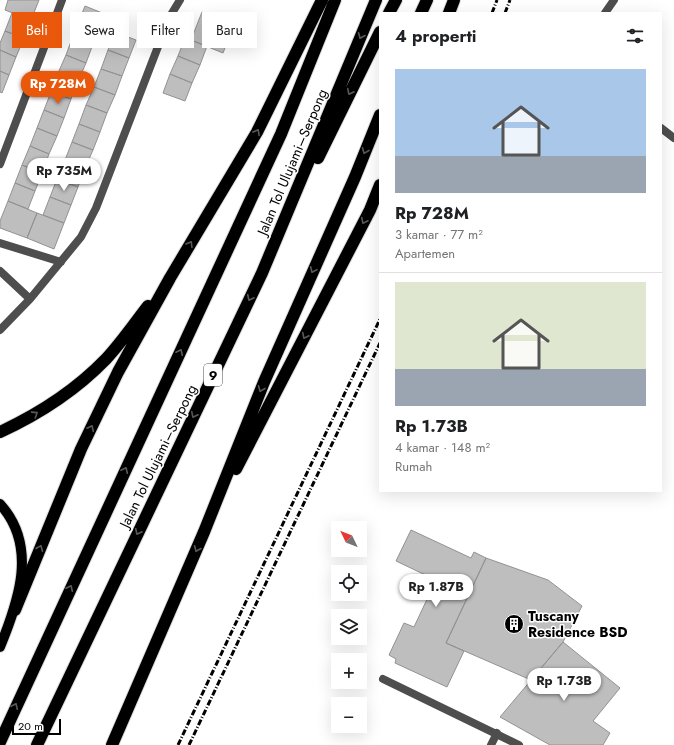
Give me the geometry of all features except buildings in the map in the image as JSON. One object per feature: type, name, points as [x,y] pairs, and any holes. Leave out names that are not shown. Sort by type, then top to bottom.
[{"type":"highway","points":[[15,610],[81,449],[118,372],[170,278],[257,132],[322,0]]},
{"type":"highway","name":"Jalan Tol Ulujami–Serpong","points":[[0,742],[281,134],[335,0]]},
{"type":"highway","name":"Jalan Tol Ulujami–Serpong","points":[[37,745],[262,273],[376,0]]},
{"type":"highway","points":[[390,12],[396,0]]},
{"type":"highway","points":[[421,12],[427,0]]},
{"type":"highway","points":[[449,12],[454,0]]},
{"type":"highway","points":[[262,273],[379,34]]},
{"type":"highway","points":[[112,745],[204,532],[264,382],[355,177],[379,117]]},
{"type":"highway","points":[[204,532],[370,210],[379,188]]},
{"type":"highway","points":[[0,432],[26,420],[79,384],[106,359],[170,278]]},
{"type":"main road","points":[[0,504],[7,512],[15,526],[20,541],[22,579],[15,610],[0,646]]},
{"type":"street","points":[[0,164],[62,0]]},
{"type":"street","points":[[0,330],[30,299],[81,237],[96,208],[169,18],[180,0]]},
{"type":"street","points":[[606,12],[614,0]]},
{"type":"street","points":[[662,129],[674,138]]},
{"type":"street","points":[[0,243],[61,262]]},
{"type":"street","points":[[0,271],[30,299]]},
{"type":"street","points":[[383,679],[519,745]]},
{"type":"street","points":[[490,745],[496,733]]},
{"type":"railway","points":[[492,12],[497,0]]},
{"type":"railway","points":[[505,12],[510,0]]},
{"type":"railway","points":[[178,745],[379,321]]},
{"type":"railway","points":[[189,745],[379,345]]},
{"type":"place","name":"Tuscany Residence BSD","points":[[514,624]]}]
